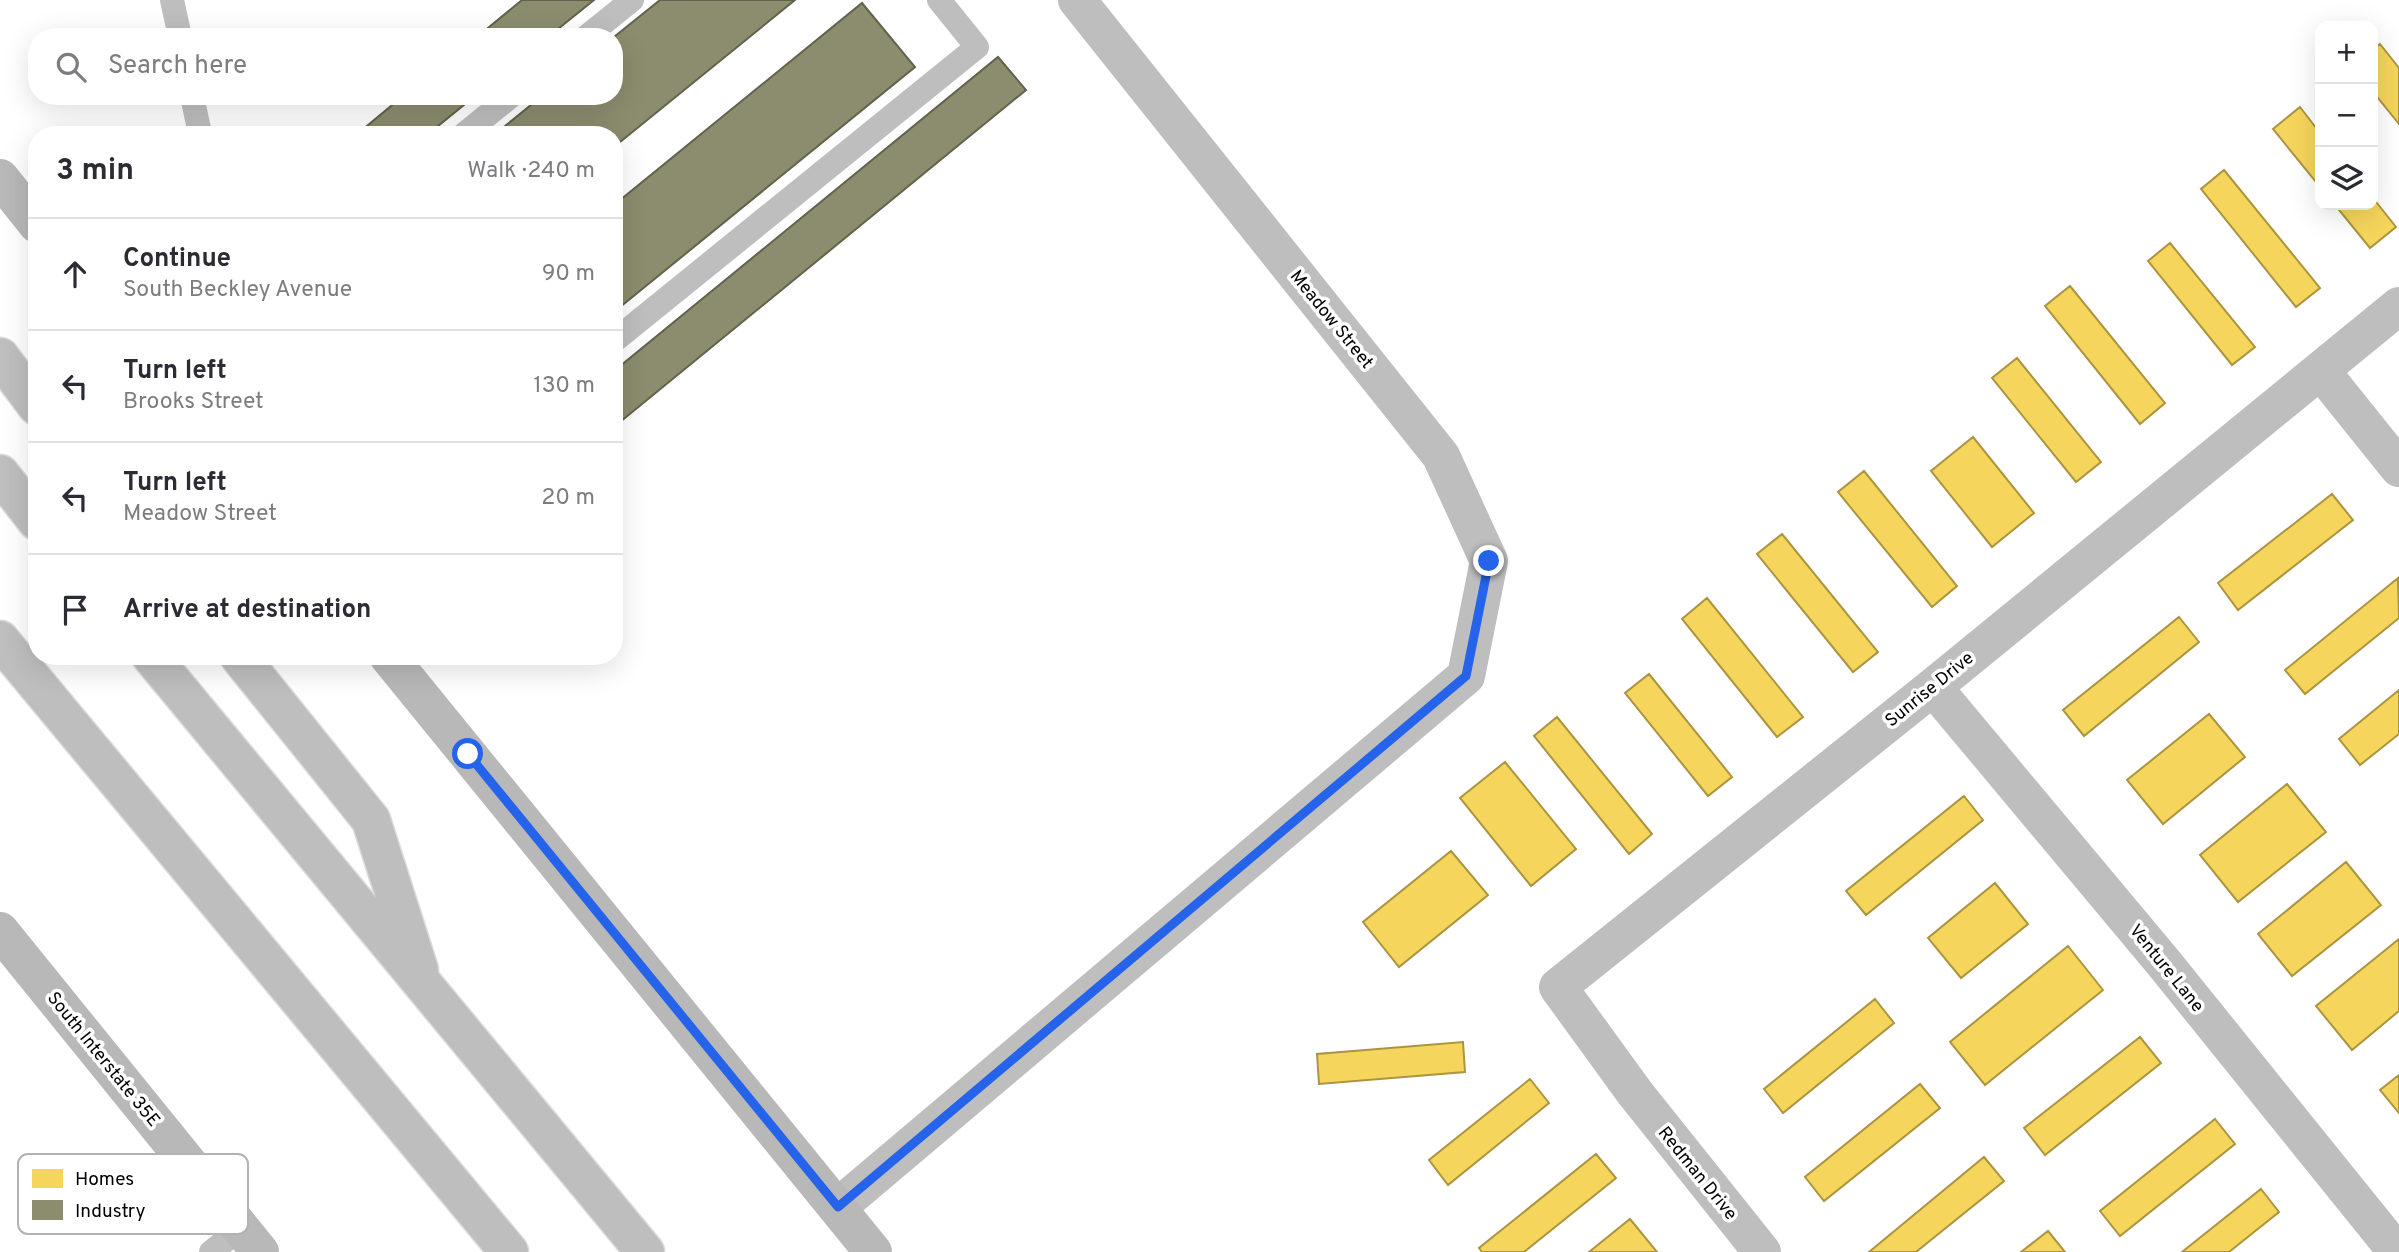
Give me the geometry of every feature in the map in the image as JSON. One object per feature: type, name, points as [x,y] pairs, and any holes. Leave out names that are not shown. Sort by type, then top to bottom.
[{"type":"main road","name":"Meadow Street","points":[[838,1207],[1466,676],[1489,561],[1441,456],[1077,0]]},
{"type":"main road","points":[[0,178],[28,213]]},
{"type":"main road","name":"Sunrise Drive","points":[[1635,1093],[1558,987],[1933,687],[2399,306]]},
{"type":"main road","points":[[0,357],[28,393]]},
{"type":"main road","points":[[2321,371],[2399,467]]},
{"type":"main road","points":[[0,474],[28,510]]},
{"type":"main road","points":[[0,640],[509,1252]]},
{"type":"main road","points":[[158,665],[645,1252]]},
{"type":"main road","points":[[246,665],[371,820],[425,989]]},
{"type":"main road","points":[[395,665],[873,1252]]},
{"type":"main road","name":"Venture Lane","points":[[1933,687],[2163,962],[2397,1252]]},
{"type":"main road","name":"South Interstate 35E","points":[[0,931],[180,1154]]},
{"type":"main road","name":"Redman Drive","points":[[1635,1093],[1762,1252]]},
{"type":"lane","points":[[172,0],[178,28]]},
{"type":"lane","points":[[597,28],[632,0]]},
{"type":"lane","points":[[623,334],[976,47],[939,0]]},
{"type":"lane","points":[[194,105],[198,126]]},
{"type":"lane","points":[[474,126],[500,105]]},
{"type":"lane","points":[[211,1252],[250,1240]]},
{"type":"building: Homes","points":[[2380,44],[2399,68],[2399,124],[2378,98]]},
{"type":"building: Homes","points":[[2300,107],[2315,126],[2315,181],[2273,129]]},
{"type":"building: Homes","points":[[2224,170],[2320,288],[2296,307],[2201,189]]},
{"type":"building: Homes","points":[[2378,204],[2396,227],[2370,248],[2339,210],[2378,210]]},
{"type":"building: Homes","points":[[2170,243],[2255,347],[2232,365],[2148,261]]},
{"type":"building: Homes","points":[[2070,286],[2165,403],[2140,424],[2045,306]]},
{"type":"building: Homes","points":[[2017,358],[2101,462],[2076,482],[1992,378]]},
{"type":"building: Homes","points":[[1973,437],[2034,513],[1992,547],[1931,471]]},
{"type":"building: Homes","points":[[1864,471],[1957,586],[1932,607],[1838,492]]},
{"type":"building: Homes","points":[[2332,494],[2353,520],[2238,610],[2218,583]]},
{"type":"building: Homes","points":[[1782,534],[1878,652],[1853,672],[1757,554]]},
{"type":"building: Homes","points":[[2398,578],[2399,618],[2305,694],[2285,670]]},
{"type":"building: Homes","points":[[1707,598],[1803,717],[1777,737],[1682,619]]},
{"type":"building: Homes","points":[[2179,617],[2199,642],[2084,736],[2063,710]]},
{"type":"building: Homes","points":[[1649,674],[1732,777],[1708,796],[1625,693]]},
{"type":"building: Homes","points":[[2399,690],[2399,734],[2360,765],[2339,739]]},
{"type":"building: Homes","points":[[2209,714],[2245,757],[2163,824],[2127,780]]},
{"type":"building: Homes","points":[[1557,717],[1652,834],[1629,854],[1534,736]]},
{"type":"building: Homes","points":[[1505,762],[1576,849],[1531,886],[1460,798]]},
{"type":"building: Homes","points":[[2287,784],[2326,832],[2238,902],[2200,855]]},
{"type":"building: Homes","points":[[1964,796],[1983,820],[1866,915],[1846,891]]},
{"type":"building: Homes","points":[[1451,851],[1488,895],[1399,967],[1363,922]]},
{"type":"building: Homes","points":[[2346,862],[2381,905],[2292,976],[2258,934]]},
{"type":"building: Homes","points":[[1995,883],[2028,924],[1961,978],[1928,938]]},
{"type":"building: Homes","points":[[2399,939],[2399,1011],[2352,1050],[2316,1006]]},
{"type":"building: Homes","points":[[2068,946],[2103,990],[1985,1085],[1950,1042]]},
{"type":"building: Homes","points":[[1875,999],[1894,1023],[1783,1113],[1764,1089]]},
{"type":"building: Homes","points":[[2140,1037],[2161,1063],[2045,1155],[2024,1128]]},
{"type":"building: Homes","points":[[1463,1042],[1465,1072],[1319,1084],[1317,1054]]},
{"type":"building: Homes","points":[[2399,1075],[2399,1113],[2380,1090]]},
{"type":"building: Homes","points":[[1530,1079],[1549,1103],[1448,1185],[1429,1160]]},
{"type":"building: Homes","points":[[1920,1084],[1940,1108],[1824,1201],[1805,1177]]},
{"type":"building: Homes","points":[[2215,1119],[2235,1144],[2120,1236],[2100,1211]]},
{"type":"building: Homes","points":[[1596,1154],[1616,1178],[1524,1252],[1482,1252],[1479,1248]]},
{"type":"building: Homes","points":[[1984,1157],[2004,1181],[1916,1252],[1869,1252]]},
{"type":"building: Homes","points":[[2261,1189],[2279,1212],[2229,1252],[2182,1252]]},
{"type":"building: Homes","points":[[1630,1219],[1657,1252],[1589,1252]]},
{"type":"building: Homes","points":[[2048,1231],[2065,1252],[2021,1252]]},
{"type":"building: Industry","points":[[522,0],[594,0],[559,28],[488,28]]},
{"type":"building: Industry","points":[[660,0],[795,0],[623,140],[623,126],[505,126],[531,105],[623,105],[623,30]]},
{"type":"building: Industry","points":[[862,3],[915,67],[623,305],[623,198]]},
{"type":"building: Industry","points":[[998,57],[1026,90],[623,420],[623,364]]},
{"type":"building: Industry","points":[[392,105],[464,105],[438,126],[367,126]]},
{"type":"route","points":[[468,754],[838,1207],[1466,676],[1489,561]]}]
